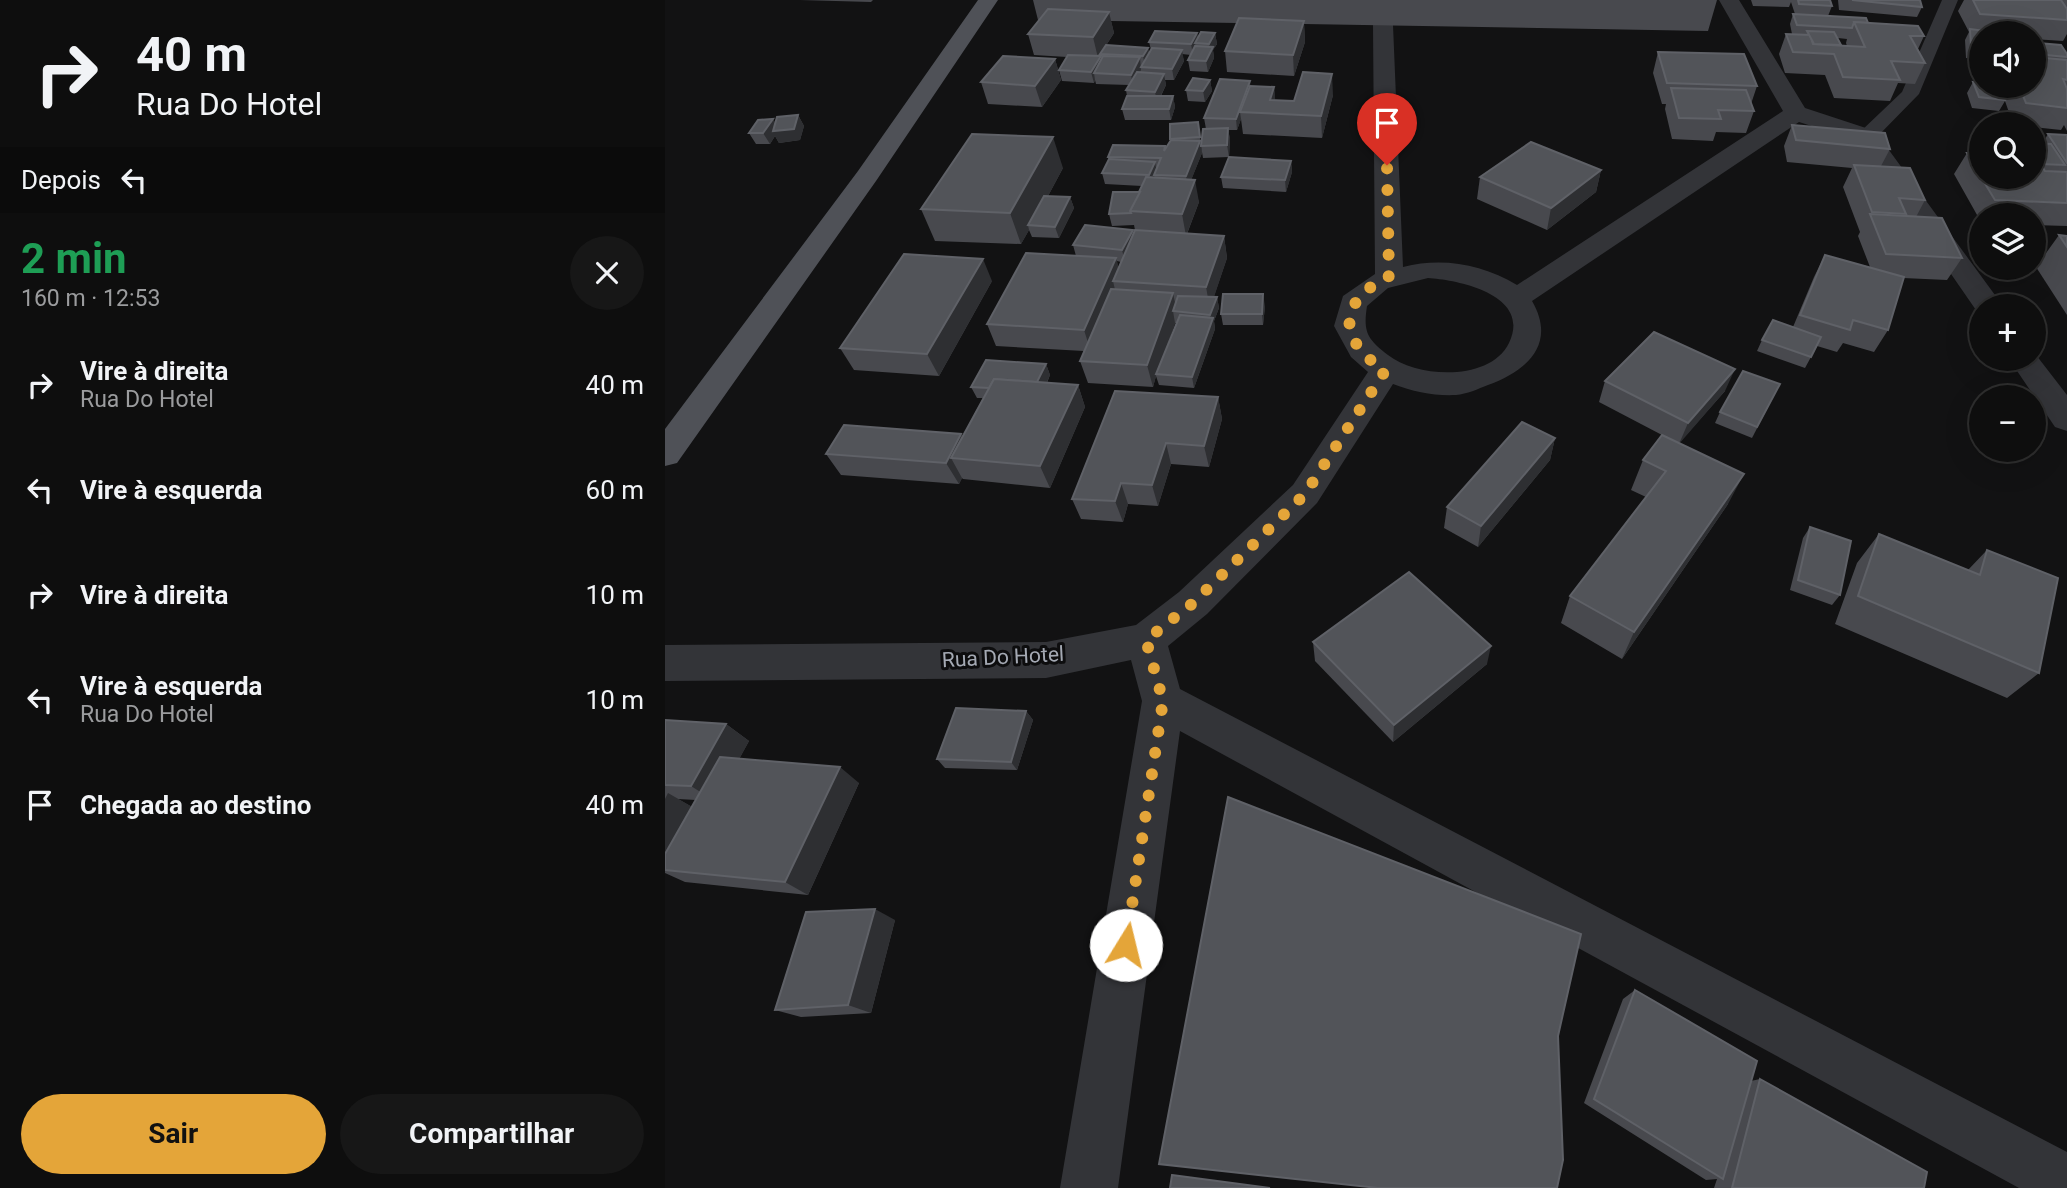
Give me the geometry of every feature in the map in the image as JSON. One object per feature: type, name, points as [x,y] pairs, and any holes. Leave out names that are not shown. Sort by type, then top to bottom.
[{"type":"main road","points":[[665,454],[867,176],[988,0]]},
{"type":"street","points":[[1729,0],[1796,113],[1867,136],[1979,294]]},
{"type":"street","points":[[1383,25],[1389,276]]},
{"type":"street","points":[[1515,299],[1796,113]]},
{"type":"street","points":[[1427,268],[1448,269],[1486,279],[1515,299],[1528,325],[1520,352],[1492,373],[1472,380],[1438,383],[1405,378],[1385,371],[1357,348],[1350,334],[1352,307],[1361,295],[1389,276],[1427,268]]},
{"type":"street","name":"Rua Do Hotel","points":[[665,663],[1045,660],[1146,640],[1193,603],[1305,494],[1385,371]]},
{"type":"street","points":[[2033,371],[2067,419]]},
{"type":"street","points":[[1089,1188],[1163,701],[1146,640]]},
{"type":"street","points":[[1163,701],[2067,1183]]},
{"type":"lane","points":[[1867,136],[1910,94],[1950,0]]},
{"type":"building","points":[[1798,0],[1830,0],[1832,6],[1799,4]]},
{"type":"building","points":[[1852,0],[1920,0],[1922,7]]},
{"type":"building","points":[[1973,0],[2061,0],[2067,9],[2067,20],[1980,14]]},
{"type":"building","points":[[1048,9],[1109,12],[1093,37],[1028,34]]},
{"type":"building","points":[[1793,14],[1866,18],[1868,23],[1854,22],[1852,28],[1797,25]]},
{"type":"building","points":[[1239,18],[1304,21],[1293,55],[1225,51]]},
{"type":"building","points":[[1854,22],[1918,26],[1924,36],[1910,36],[1925,63],[1891,61],[1900,80],[1843,77],[1834,54],[1793,52],[1786,34],[1810,35],[1813,44],[1865,47]]},
{"type":"building","points":[[1155,31],[1197,33],[1191,44],[1149,42]]},
{"type":"building","points":[[1807,31],[1834,32],[1841,45],[1814,44]]},
{"type":"building","points":[[1201,32],[1215,33],[1209,44],[1195,43]]},
{"type":"building","points":[[2046,44],[2061,45],[2067,57],[2046,55]]},
{"type":"building","points":[[1106,45],[1148,48],[1143,56],[1100,54]]},
{"type":"building","points":[[1195,46],[1213,47],[1206,61],[1188,60]]},
{"type":"building","points":[[1152,48],[1182,50],[1172,69],[1141,67]]},
{"type":"building","points":[[1658,52],[1744,54],[1757,86],[1667,83]]},
{"type":"building","points":[[1068,55],[1101,56],[1091,72],[1059,70]]},
{"type":"building","points":[[1003,56],[1055,59],[1035,86],[981,82]]},
{"type":"building","points":[[1103,56],[1140,57],[1131,75],[1094,73]]},
{"type":"building","points":[[2046,58],[2067,60],[2067,80],[2063,79],[2067,89],[2067,108],[2026,103],[2024,98],[2046,98]]},
{"type":"building","points":[[1137,72],[1164,74],[1155,92],[1126,90]]},
{"type":"building","points":[[1303,72],[1332,74],[1321,116],[1240,112],[1250,86],[1274,87],[1270,100],[1294,101]]},
{"type":"building","points":[[1193,78],[1210,80],[1203,91],[1186,90]]},
{"type":"building","points":[[1220,79],[1250,81],[1236,119],[1204,118]]},
{"type":"building","points":[[1671,88],[1746,90],[1754,111],[1718,110],[1721,119],[1679,118]]},
{"type":"building","points":[[1127,96],[1173,96],[1169,109],[1122,109]]},
{"type":"building","points":[[798,115],[794,129],[773,131],[777,117]]},
{"type":"building","points":[[773,119],[763,133],[749,133],[758,120]]},
{"type":"building","points":[[1198,122],[1200,137],[1170,139],[1170,124]]},
{"type":"building","points":[[1792,125],[1885,133],[1890,149],[1796,140]]},
{"type":"building","points":[[1228,128],[1227,145],[1201,146],[1203,129]]},
{"type":"building","points":[[972,134],[1053,137],[1010,213],[921,209]]},
{"type":"building","points":[[2048,134],[2067,135],[2067,163]]},
{"type":"building","points":[[1171,140],[1200,141],[1186,176],[1154,175],[1161,158],[1108,157],[1113,145],[1165,146],[1164,151]]},
{"type":"building","points":[[1531,142],[1601,170],[1551,208],[1480,177]]},
{"type":"building","points":[[2046,144],[2051,144],[2065,165],[2046,164]]},
{"type":"building","points":[[1229,157],[1291,161],[1285,180],[1221,177]]},
{"type":"building","points":[[1109,159],[1155,162],[1149,175],[1102,173]]},
{"type":"building","points":[[1854,165],[1910,168],[1925,200],[1899,198],[1906,214],[1872,212]]},
{"type":"building","points":[[2046,171],[2067,172],[2067,203],[1995,200],[1988,189],[2046,189]]},
{"type":"building","points":[[1146,177],[1195,180],[1182,214],[1130,211]]},
{"type":"building","points":[[1113,192],[1140,192],[1131,213],[1109,214]]},
{"type":"building","points":[[1044,196],[1070,197],[1055,227],[1028,225]]},
{"type":"building","points":[[1870,214],[1942,218],[1962,258],[1886,254]]},
{"type":"building","points":[[1085,225],[1133,230],[1122,250],[1073,245]]},
{"type":"building","points":[[1135,230],[1224,236],[1206,287],[1113,281]]},
{"type":"building","points":[[2059,235],[2067,236],[2067,247]]},
{"type":"building","points":[[1026,253],[1116,258],[1084,330],[987,324]]},
{"type":"building","points":[[904,254],[983,259],[927,354],[840,348]]},
{"type":"building","points":[[1825,255],[1904,277],[1888,330],[1853,320],[1850,330],[1800,315]]},
{"type":"building","points":[[1111,289],[1173,293],[1147,365],[1080,361]]},
{"type":"building","points":[[1223,294],[1263,294],[1262,314],[1221,314]]},
{"type":"building","points":[[1178,296],[1217,297],[1210,315],[1173,311]]},
{"type":"building","points":[[1180,315],[1213,318],[1192,377],[1156,374]]},
{"type":"building","points":[[1773,320],[1821,337],[1811,357],[1762,340]]},
{"type":"building","points":[[1654,332],[1735,369],[1688,423],[1605,381]]},
{"type":"building","points":[[986,360],[1046,364],[1037,382],[994,379],[989,388],[971,387]]},
{"type":"building","points":[[1743,371],[1780,384],[1757,427],[1720,412]]},
{"type":"building","points":[[994,379],[1078,385],[1040,466],[951,458]]},
{"type":"building","points":[[1115,391],[1218,397],[1204,446],[1166,443],[1152,485],[1121,483],[1115,501],[1072,499]]},
{"type":"building","points":[[1522,422],[1555,438],[1481,526],[1447,507]]},
{"type":"building","points":[[844,425],[961,434],[946,463],[826,454]]},
{"type":"building","points":[[1662,435],[1744,474],[1634,632],[1570,596],[1666,471],[1643,460]]},
{"type":"building","points":[[1810,527],[1851,541],[1840,595],[1798,580]]},
{"type":"building","points":[[1879,534],[1980,575],[1987,550],[2058,578],[2039,673],[1858,596]]},
{"type":"building","points":[[1409,572],[1491,646],[1394,725],[1313,642]]},
{"type":"building","points":[[956,708],[1026,711],[1011,762],[937,759]]},
{"type":"building","points":[[665,720],[726,724],[691,786],[665,785]]},
{"type":"building","points":[[720,757],[840,767],[785,882],[665,870],[665,854]]},
{"type":"building","points":[[1228,797],[1581,934],[1558,1036],[1563,1160],[1557,1188],[1378,1188],[1159,1164]]},
{"type":"building","points":[[875,909],[848,1005],[775,1010],[806,912]]},
{"type":"building","points":[[1635,990],[1757,1061],[1723,1179],[1594,1099]]},
{"type":"building","points":[[1760,1079],[1927,1172],[1924,1188],[1732,1188]]},
{"type":"building","points":[[1172,1175],[1270,1188],[1170,1188]]},
{"type":"route","points":[[1126,945],[1163,701],[1146,640],[1193,603],[1305,494],[1385,371],[1368,360],[1357,348],[1350,334],[1349,320],[1352,307],[1361,295],[1373,284],[1389,276],[1387,165]]}]
